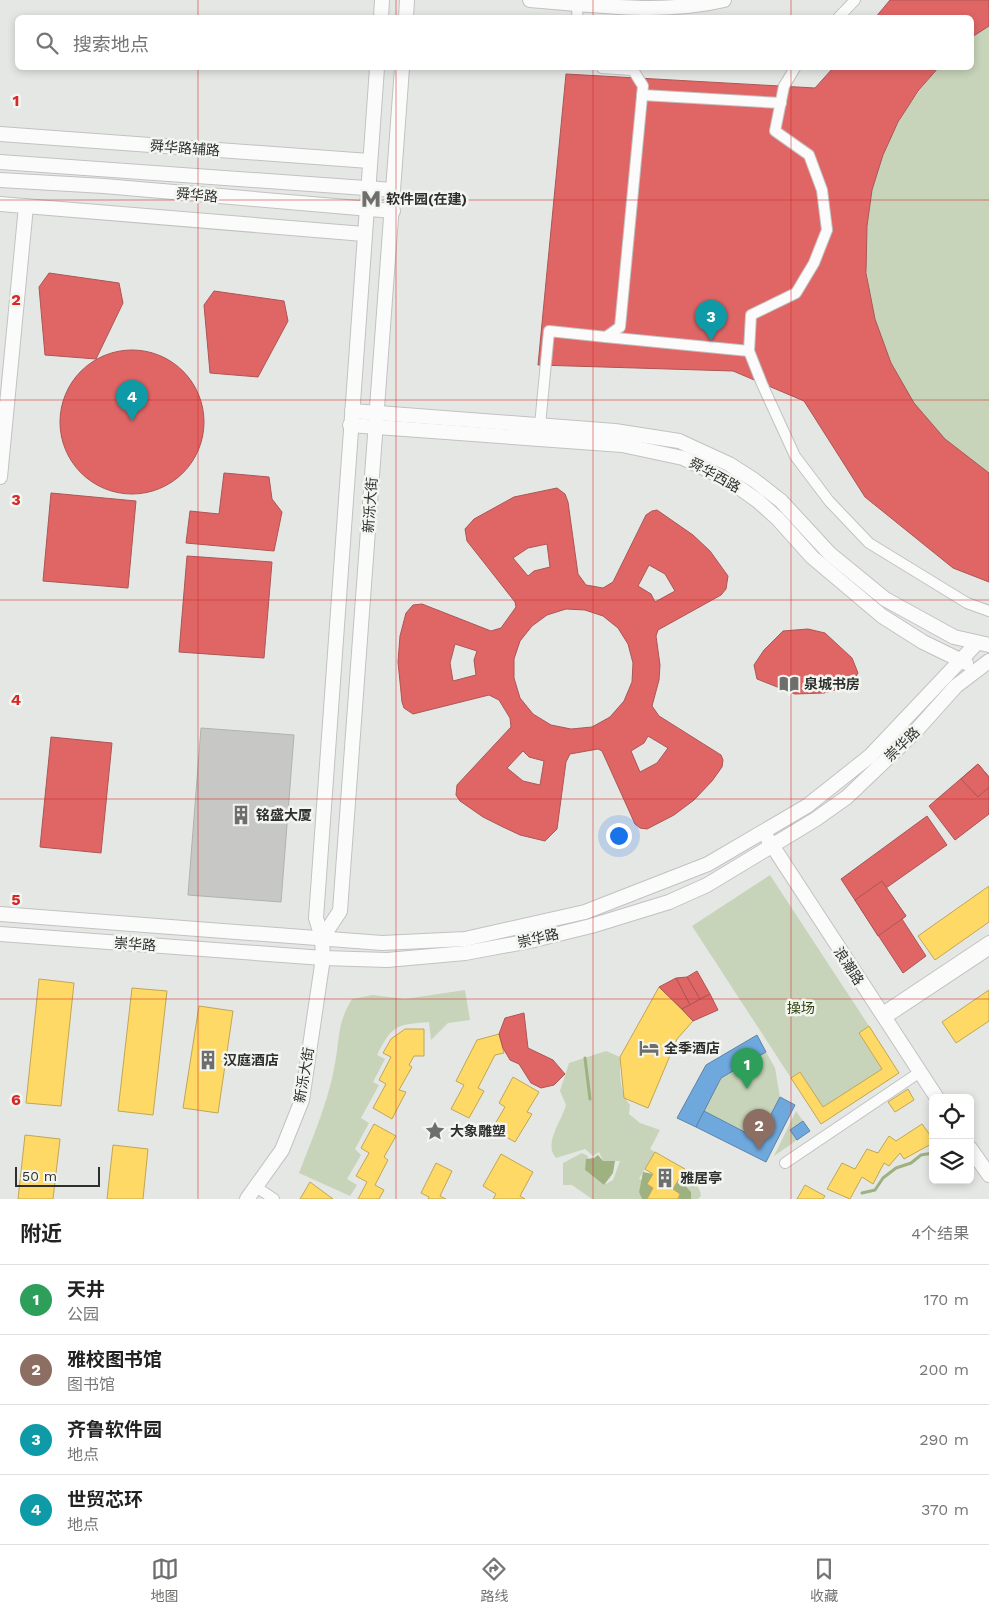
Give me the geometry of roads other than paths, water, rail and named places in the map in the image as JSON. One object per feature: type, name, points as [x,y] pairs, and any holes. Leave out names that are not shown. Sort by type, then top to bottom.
[{"type":"main road","points":[[381,15],[382,0]]},
{"type":"main road","points":[[406,15],[407,0]]},
{"type":"main road","points":[[530,0],[577,7],[687,6],[703,5],[724,0]]},
{"type":"main road","name":"新泺大街","points":[[247,1199],[282,1150],[302,1100],[323,958],[322,938],[316,918],[377,70]]},
{"type":"main road","name":"新泺大街","points":[[322,938],[340,911],[393,211],[402,70]]},
{"type":"main road","name":"舜华路辅路","points":[[0,134],[370,161]]},
{"type":"main road","name":"舜华路","points":[[0,162],[393,190]]},
{"type":"main road","name":"舜华路","points":[[0,180],[393,211]]},
{"type":"main road","points":[[0,204],[364,234]]},
{"type":"main road","points":[[0,477],[26,206]]},
{"type":"main road","name":"舜华西路","points":[[351,418],[622,445],[684,458],[730,481],[758,501],[778,519],[812,557],[882,616],[959,662],[986,665]]},
{"type":"main road","name":"舜华西路","points":[[376,420],[540,425],[615,431],[679,441],[729,464],[754,480],[781,501],[830,554],[885,599],[954,637],[983,644]]},
{"type":"main road","name":"崇华路","points":[[0,914],[382,943],[465,939],[585,912],[708,864],[807,806],[870,756],[959,662],[983,644]]},
{"type":"main road","name":"崇华路","points":[[0,934],[323,958],[397,959],[465,953],[530,941],[591,926],[669,902],[707,885],[773,847],[846,797],[914,734],[956,686],[986,665]]},
{"type":"main road","name":"浪潮路","points":[[764,832],[934,1094]]},
{"type":"main road","points":[[974,1154],[989,1175]]},
{"type":"street","points":[[841,15],[855,0]]},
{"type":"street","points":[[606,337],[620,327],[643,86],[633,70]]},
{"type":"street","points":[[794,70],[784,86],[775,131],[809,155],[822,190],[827,230],[814,263],[796,294],[750,315],[749,350],[795,456],[829,501],[870,542],[967,603],[989,611]]},
{"type":"street","points":[[642,95],[781,103]]},
{"type":"street","points":[[540,425],[549,331],[749,350]]},
{"type":"street","points":[[883,1016],[989,941]]},
{"type":"street","points":[[883,1016],[989,950]]},
{"type":"street","points":[[785,1163],[920,1072]]},
{"type":"street","points":[[256,1187],[274,1199]]},
{"type":"waterway","points":[[585,1058],[590,1099]]},
{"type":"waterway","points":[[862,1193],[875,1190],[883,1178],[896,1168],[911,1163],[921,1155],[929,1154]]},
{"type":"place","name":"软件园(在建)","points":[[371,199]]},
{"type":"place","name":"齐鲁软件园","points":[[711,341]]},
{"type":"place","name":"世贸芯环","points":[[132,421]]},
{"type":"place","name":"泉城书房","points":[[789,684]]},
{"type":"place","name":"铭盛大厦","points":[[241,815]]},
{"type":"place","name":"全季酒店","points":[[649,1048]]},
{"type":"place","name":"汉庭酒店","points":[[208,1060]]},
{"type":"place","name":"天井","points":[[747,1089]]},
{"type":"place","name":"大象雕塑","points":[[435,1131]]},
{"type":"place","name":"雅校图书馆","points":[[759,1150]]},
{"type":"place","name":"雅居亭","points":[[665,1178]]},
{"type":"park label","name":"操场","points":[[801,1008]]}]
